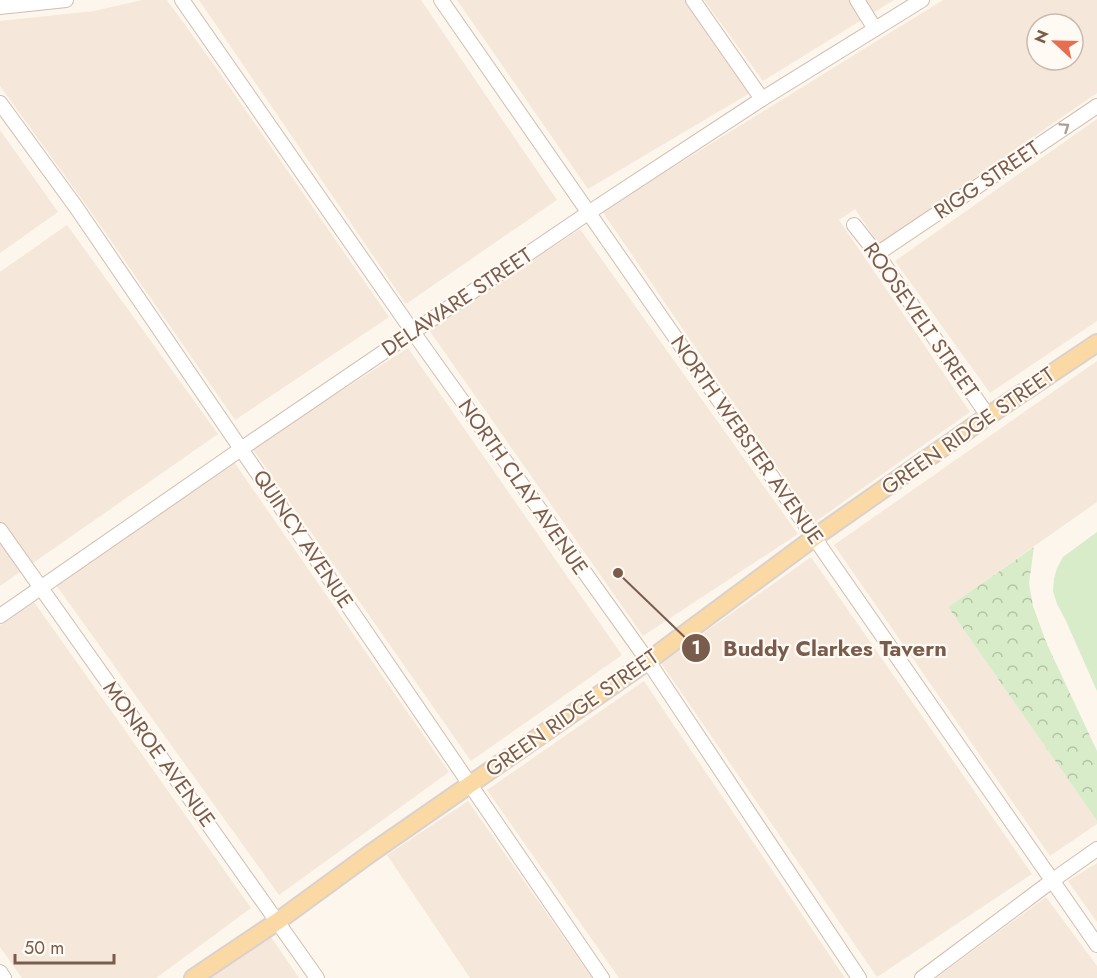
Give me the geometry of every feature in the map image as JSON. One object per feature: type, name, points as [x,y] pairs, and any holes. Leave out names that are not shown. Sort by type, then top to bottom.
[{"type":"main road","name":"GREEN RIDGE STREET","points":[[193,978],[278,921],[371,853],[648,661],[815,537],[1097,343]]},
{"type":"street","points":[[0,7],[66,0]]},
{"type":"street","name":"NORTH CLAY AVENUE","points":[[182,0],[413,332],[648,661],[859,978]]},
{"type":"street","name":"NORTH WEBSTER AVENUE","points":[[441,0],[1097,945]]},
{"type":"street","points":[[693,0],[762,99]]},
{"type":"street","points":[[857,0],[875,29]]},
{"type":"street","name":"DELAWARE STREET","points":[[0,616],[588,213],[762,99],[922,0]]},
{"type":"street","name":"QUINCY AVENUE","points":[[0,103],[76,207],[602,978]]},
{"type":"street","name":"RIGG STREET","points":[[878,254],[1097,106]]},
{"type":"street","name":"ROOSEVELT STREET","points":[[854,225],[878,254],[988,416]]},
{"type":"street","name":"MONROE AVENUE","points":[[0,530],[317,978]]},
{"type":"street","points":[[922,978],[1097,849]]},
{"type":"street","points":[[0,972],[4,978]]},
{"type":"shaded area","points":[[142,0],[167,0],[389,317],[235,420],[89,209],[0,86],[0,21],[94,11]]},
{"type":"shaded area","points":[[199,0],[421,0],[557,200],[406,304]]},
{"type":"shaded area","points":[[457,0],[686,0],[750,93],[588,189]]},
{"type":"shaded area","points":[[704,0],[894,0],[763,81]]},
{"type":"shaded area","points":[[943,0],[1097,0],[1097,93],[879,244],[855,209],[839,220],[970,412],[815,522],[602,211]]},
{"type":"shaded area","points":[[1097,119],[1097,321],[990,393],[895,261]]},
{"type":"shaded area","points":[[0,130],[58,212],[0,253]]},
{"type":"shaded area","points":[[67,225],[218,434],[0,586],[0,272]]},
{"type":"shaded area","points":[[580,229],[798,534],[643,636],[429,330]]},
{"type":"shaded area","points":[[408,348],[622,655],[471,761],[252,448]]},
{"type":"shaded area","points":[[1097,361],[1097,502],[948,607],[1097,821],[1097,824],[1050,856],[834,545]]},
{"type":"shaded area","points":[[234,462],[449,772],[279,895],[56,585]]},
{"type":"shaded area","points":[[811,557],[1032,874],[877,977],[661,663]]},
{"type":"shaded area","points":[[34,602],[251,908],[156,978],[22,978],[0,947],[0,625]]},
{"type":"shaded area","points":[[644,681],[845,978],[619,978],[487,790]]},
{"type":"shaded area","points":[[468,801],[592,978],[470,978],[387,855]]},
{"type":"shaded area","points":[[1097,863],[1097,922],[1068,881]]},
{"type":"shaded area","points":[[1046,897],[1097,966],[1097,978],[936,978]]},
{"type":"shaded area","points":[[269,934],[299,978],[208,978]]},
{"type":"green space","points":[[1097,532],[1097,691],[1053,591],[1057,568],[1063,557]]},
{"type":"green space","points":[[1034,547],[1029,583],[1033,606],[1046,642],[1097,751],[1097,821],[948,607]]},
{"type":"place","name":"Buddy Clarkes Tavern","points":[[618,573]]}]
